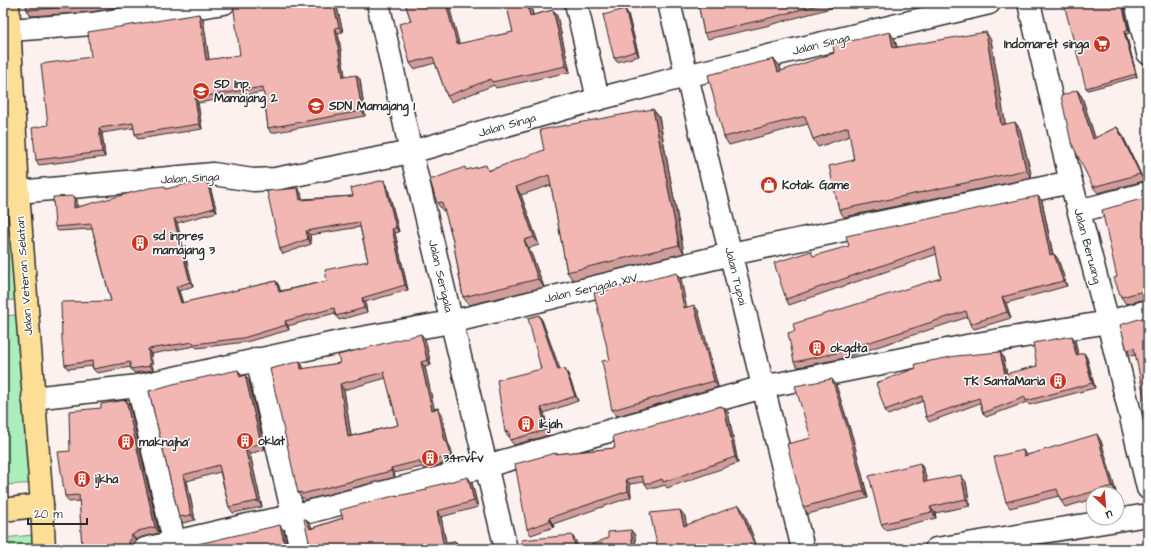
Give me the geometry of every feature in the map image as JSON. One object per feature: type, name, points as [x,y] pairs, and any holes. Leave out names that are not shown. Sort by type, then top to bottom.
[{"type":"main road","name":"Jalan Veteran Selatan","points":[[8,3],[18,192],[42,505],[44,549]]},
{"type":"main road","points":[[3,510],[42,505]]},
{"type":"street","points":[[10,30],[92,24],[224,3]]},
{"type":"street","name":"Jalan Serigala","points":[[378,3],[451,322],[506,549]]},
{"type":"street","points":[[576,3],[598,99]]},
{"type":"street","name":"Jalan Tupai","points":[[669,3],[802,549]]},
{"type":"street","name":"Jalan Singa","points":[[18,192],[213,174],[253,180],[275,179],[412,152],[598,99],[686,76],[989,3]]},
{"type":"street","name":"Jalan Beruang","points":[[1029,3],[1071,182],[1108,322],[1148,488]]},
{"type":"street","points":[[1136,3],[1148,53]]},
{"type":"street","name":"Jalan Serigala XIV","points":[[33,398],[138,386],[344,341],[451,322],[731,254],[1071,182]]},
{"type":"street","points":[[1079,211],[1148,193]]},
{"type":"street","points":[[145,549],[176,546],[252,524],[293,516],[486,466],[763,387],[978,344],[1108,322],[1148,311]]},
{"type":"street","points":[[257,359],[301,549]]},
{"type":"street","points":[[138,386],[176,546]]},
{"type":"street","points":[[936,549],[1148,515]]},
{"type":"green space","points":[[18,192],[26,299],[3,301],[3,193]]},
{"type":"green space","points":[[27,314],[40,483],[3,485],[3,316]]},
{"type":"green space","points":[[43,534],[44,549],[3,549],[3,538]]},
{"type":"building","points":[[26,3],[103,3],[86,6],[27,10]]},
{"type":"building","points":[[233,3],[333,3],[339,27],[335,28],[343,77],[356,75],[362,111],[268,128],[263,87],[195,98],[199,124],[135,134],[133,123],[99,128],[102,152],[36,160],[32,128],[48,125],[41,64],[91,57],[88,32],[199,14],[206,60],[240,55]]},
{"type":"building","points":[[405,3],[449,3],[446,4],[457,44],[513,32],[506,3],[527,3],[530,16],[553,10],[566,66],[492,82],[491,79],[447,96],[433,57],[410,63],[399,24],[411,21]]},
{"type":"building","points":[[698,3],[825,3],[762,20],[704,33]]},
{"type":"building","points":[[860,3],[872,3],[861,5]]},
{"type":"building","name":"Indomaret singa","points":[[1083,3],[1122,3],[1128,30],[1124,32],[1136,74],[1086,88],[1065,8]]},
{"type":"building","points":[[625,9],[636,51],[614,58],[603,15]]},
{"type":"building","points":[[890,32],[893,48],[986,32],[1001,125],[1015,122],[1026,170],[839,210],[829,166],[854,160],[848,127],[813,139],[805,116],[724,137],[708,75],[774,59],[778,72],[834,53],[833,45]]},
{"type":"building","points":[[1077,90],[1093,139],[1117,127],[1140,174],[1093,187],[1071,142],[1061,96]]},
{"type":"building","points":[[653,109],[679,245],[567,272],[549,175],[516,187],[534,237],[524,240],[538,279],[463,297],[453,240],[442,202],[437,203],[430,180],[465,167],[466,170],[486,165],[488,171],[544,150],[540,130]]},
{"type":"building","points":[[384,180],[396,228],[392,229],[405,285],[362,298],[364,308],[336,316],[334,308],[285,321],[286,325],[243,338],[194,344],[193,342],[148,349],[150,366],[131,369],[130,362],[93,369],[92,361],[65,365],[62,341],[61,302],[111,301],[91,224],[55,227],[53,197],[74,196],[74,208],[149,188],[165,186],[166,189],[186,184],[207,182],[214,208],[174,219],[190,282],[176,287],[181,303],[276,281],[279,292],[327,281],[325,270],[368,261],[359,222],[306,231],[308,239],[280,249],[267,191],[298,188],[300,200],[353,196],[351,188]]},
{"type":"building","points":[[1038,196],[1050,255],[1054,254],[1063,281],[1002,297],[1007,312],[970,324],[966,311],[836,353],[794,362],[788,333],[795,331],[793,324],[941,278],[935,247],[786,299],[774,263],[811,251],[813,256],[849,246],[846,236]]},
{"type":"building","points":[[1145,198],[1146,202],[1148,202],[1148,292],[1140,292],[1121,297],[1114,278],[1117,277],[1102,210]]},
{"type":"building","points":[[677,273],[684,308],[694,305],[714,381],[612,410],[602,361],[610,360],[594,293]]},
{"type":"building","points":[[539,315],[558,370],[565,369],[575,396],[541,408],[546,430],[510,440],[509,431],[505,432],[497,380],[541,369],[528,318]]},
{"type":"building","points":[[1148,316],[1148,416],[1134,348],[1127,350],[1120,325]]},
{"type":"building","points":[[421,334],[427,360],[421,362],[432,410],[438,408],[445,442],[447,441],[451,456],[420,464],[419,461],[391,468],[391,471],[302,494],[301,492],[298,493],[270,369],[300,361],[301,369],[340,363],[338,355]],"holes":[[[384,372],[398,425],[348,437],[340,384]]]},
{"type":"building","points":[[1072,336],[1076,355],[1084,353],[1092,383],[1026,401],[1025,397],[983,413],[979,398],[926,417],[922,396],[885,410],[876,383],[916,368],[915,364],[956,356],[1000,352],[1005,374],[1037,366],[1033,343]]},
{"type":"building","points":[[238,370],[240,377],[245,375],[261,443],[245,448],[258,501],[229,507],[219,465],[183,475],[191,515],[179,517],[149,391],[173,384]]},
{"type":"building","points":[[832,379],[849,433],[864,491],[803,507],[787,444],[811,438],[795,386]]},
{"type":"building","points":[[126,400],[155,527],[138,531],[132,535],[129,540],[130,549],[82,549],[79,495],[65,496],[58,452],[70,451],[69,411],[101,408],[101,404]]},
{"type":"building","points":[[721,406],[724,407],[735,457],[663,482],[662,479],[651,483],[644,483],[642,476],[626,479],[628,491],[549,518],[550,521],[527,529],[515,464],[555,453],[615,448],[613,436]]},
{"type":"building","points":[[1097,434],[1112,486],[1085,486],[1085,494],[1061,501],[1057,489],[1006,502],[994,457],[1023,450],[1024,456]]},
{"type":"building","points":[[920,463],[924,482],[961,475],[966,499],[930,507],[932,512],[881,524],[869,476]]},
{"type":"building","points":[[468,477],[474,501],[437,511],[443,543],[455,541],[457,549],[308,549],[309,541],[304,519],[306,519],[310,529],[343,518],[340,510],[397,495],[427,490],[426,488]]},
{"type":"building","points":[[739,505],[756,549],[658,549],[650,513],[680,510],[684,526]]},
{"type":"building","points":[[280,525],[286,549],[195,549],[199,548],[198,544]]},
{"type":"building","points":[[631,530],[633,549],[581,549],[608,538],[608,532]]},
{"type":"building","points":[[572,535],[576,549],[524,549],[521,540]]},
{"type":"building","points":[[1100,544],[1102,549],[1077,549]]},
{"type":"place","name":"Indomaret singa","points":[[1102,44]]},
{"type":"place","name":"SD Inp. Mamajang 2","points":[[201,91]]},
{"type":"place","name":"SDN Mamajang 1","points":[[316,106]]},
{"type":"place","name":"Kotak Game","points":[[769,185]]},
{"type":"place","name":"sd inpres mamajang 3","points":[[140,243]]},
{"type":"place","name":"okgdta","points":[[817,348]]},
{"type":"place","name":"TK SantaMaria","points":[[1058,381]]},
{"type":"place","name":"ikjah","points":[[526,424]]},
{"type":"place","name":"oklat","points":[[245,441]]},
{"type":"place","name":"maknajha'","points":[[126,442]]},
{"type":"place","name":"34rvfv","points":[[430,458]]},
{"type":"place","name":"ijkha","points":[[82,479]]}]
